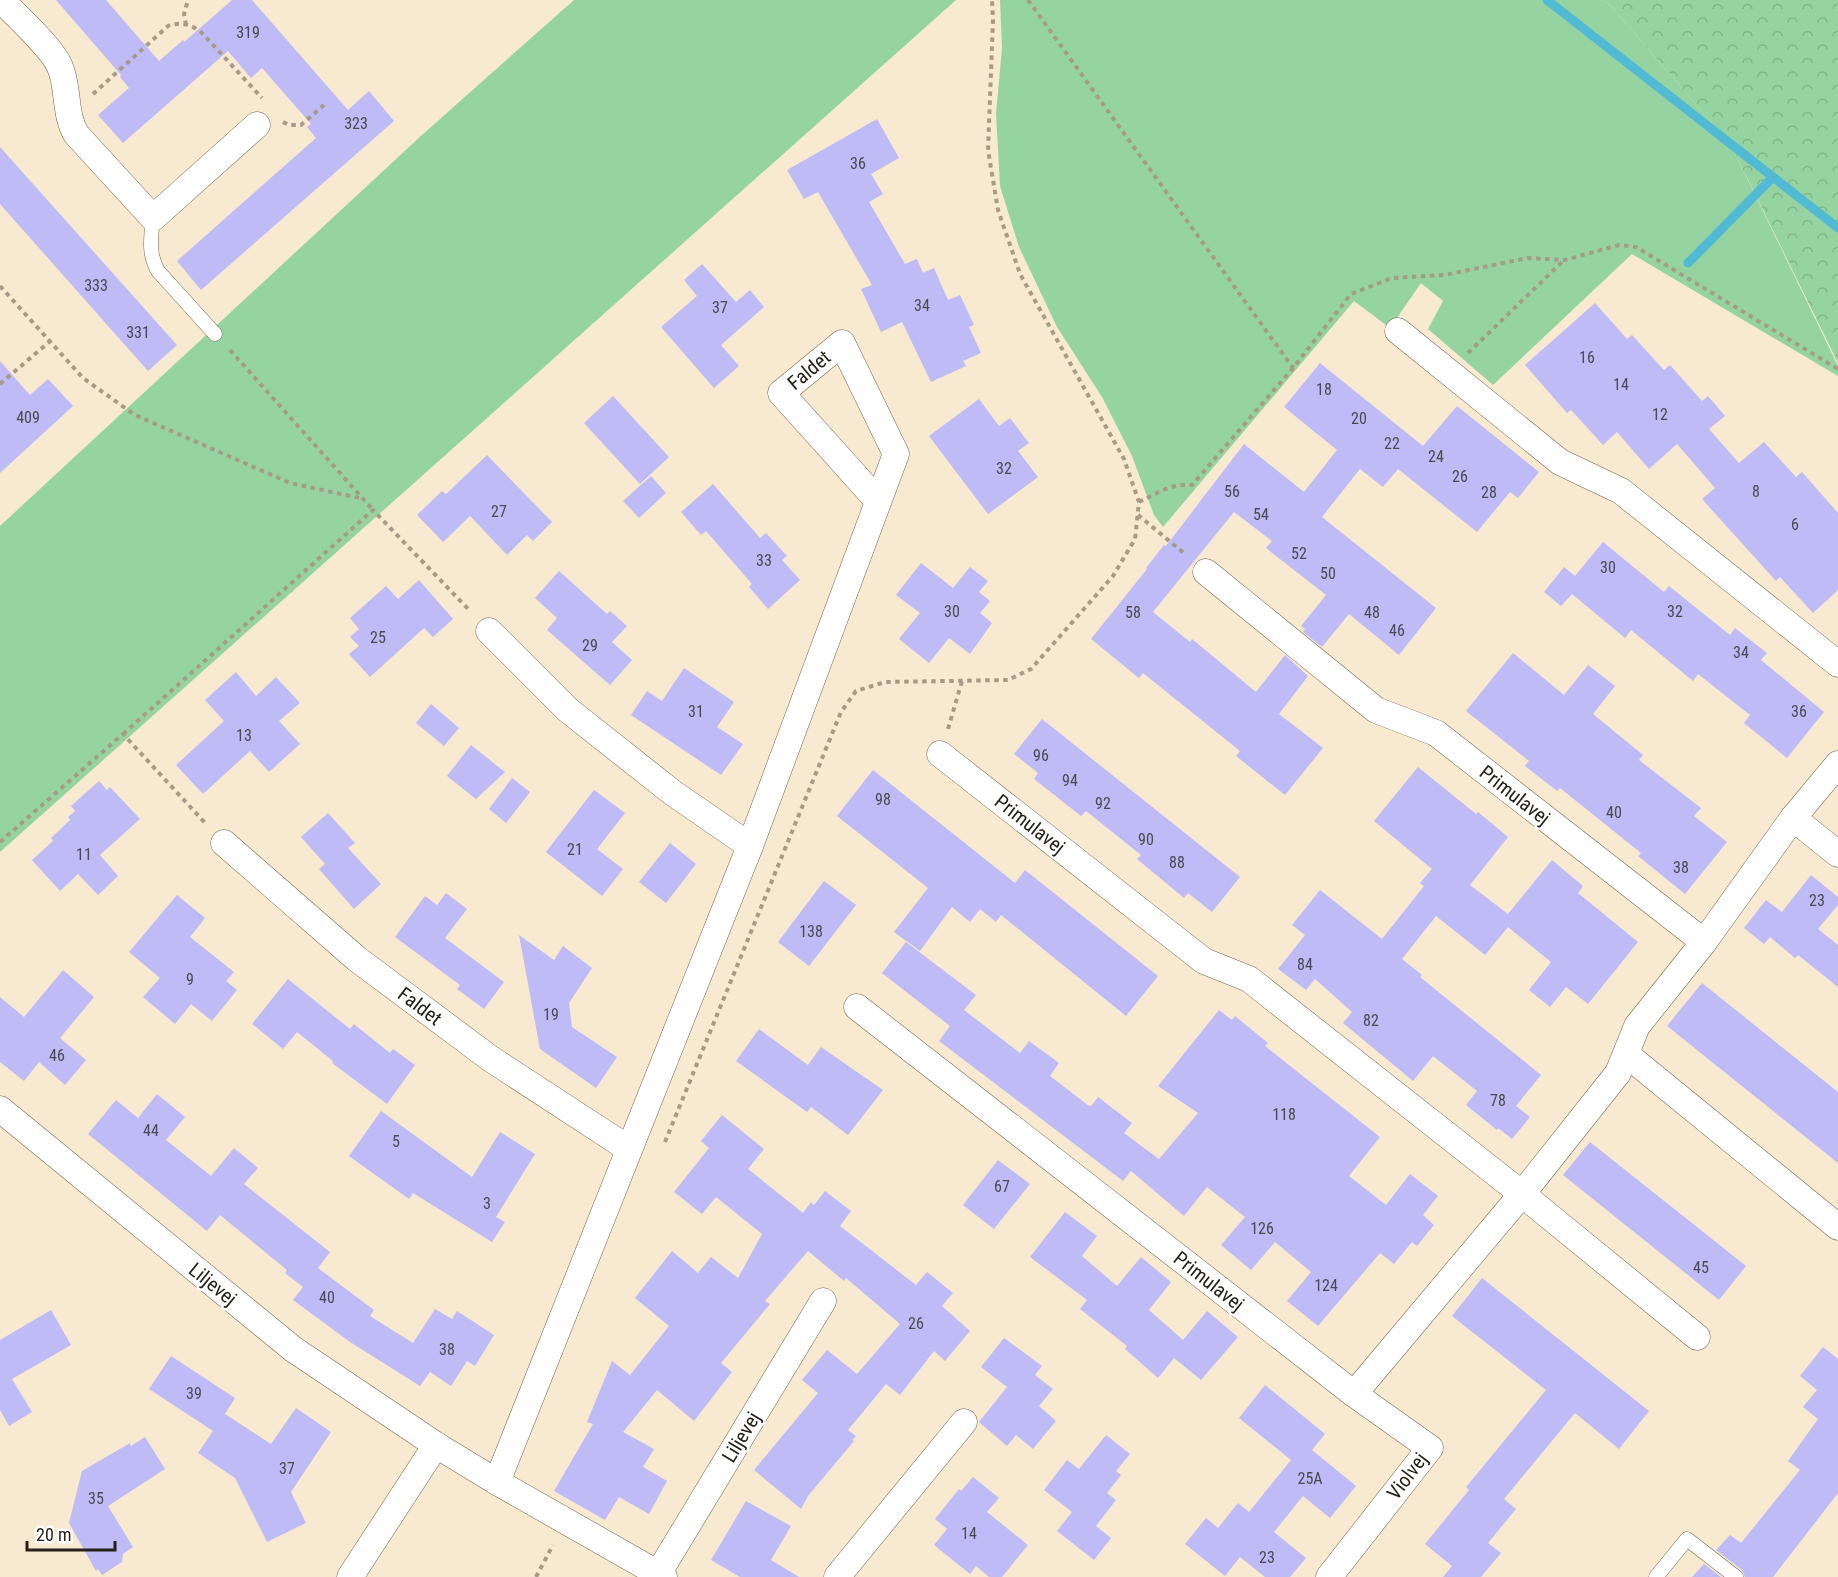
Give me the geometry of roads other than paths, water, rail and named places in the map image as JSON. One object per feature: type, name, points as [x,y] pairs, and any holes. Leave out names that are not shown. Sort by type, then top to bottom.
[{"type":"street","points":[[1,0],[53,55],[60,67],[70,124],[76,134],[153,218],[268,115]]},
{"type":"street","points":[[1398,331],[1560,462],[1621,491],[1838,664]]},
{"type":"street","name":"Faldet","points":[[497,1482],[750,846],[896,454],[842,343],[781,393],[878,501]]},
{"type":"street","name":"Primulavej","points":[[1206,572],[1376,710],[1436,733],[1704,942]]},
{"type":"street","points":[[489,631],[567,710],[673,793],[750,846]]},
{"type":"street","name":"Primulavej","points":[[940,754],[1204,961],[1249,979],[1522,1194],[1697,1337]]},
{"type":"street","points":[[1354,1394],[1522,1194],[1618,1073],[1637,1026],[1704,942],[1793,818],[1838,764]]},
{"type":"street","points":[[1793,818],[1838,854]]},
{"type":"street","name":"Faldet","points":[[224,843],[357,959],[491,1059],[629,1149]]},
{"type":"street","name":"Primulavej","points":[[857,1007],[1354,1394]]},
{"type":"street","points":[[1626,1053],[1838,1227]]},
{"type":"street","name":"Liljevej","points":[[0,1109],[292,1349],[436,1445],[661,1575],[823,1301]]},
{"type":"street","name":"Violvej","points":[[1329,1577],[1430,1448],[1354,1394]]},
{"type":"street","points":[[837,1577],[964,1422]]},
{"type":"street","points":[[350,1577],[436,1445]]},
{"type":"lane","points":[[153,218],[150,252],[152,262],[215,334]]},
{"type":"lane","points":[[1656,1577],[1687,1539],[1736,1577]]},
{"type":"waterway","points":[[1547,0],[1838,228]]},
{"type":"waterway","points":[[1688,263],[1773,177]]}]
